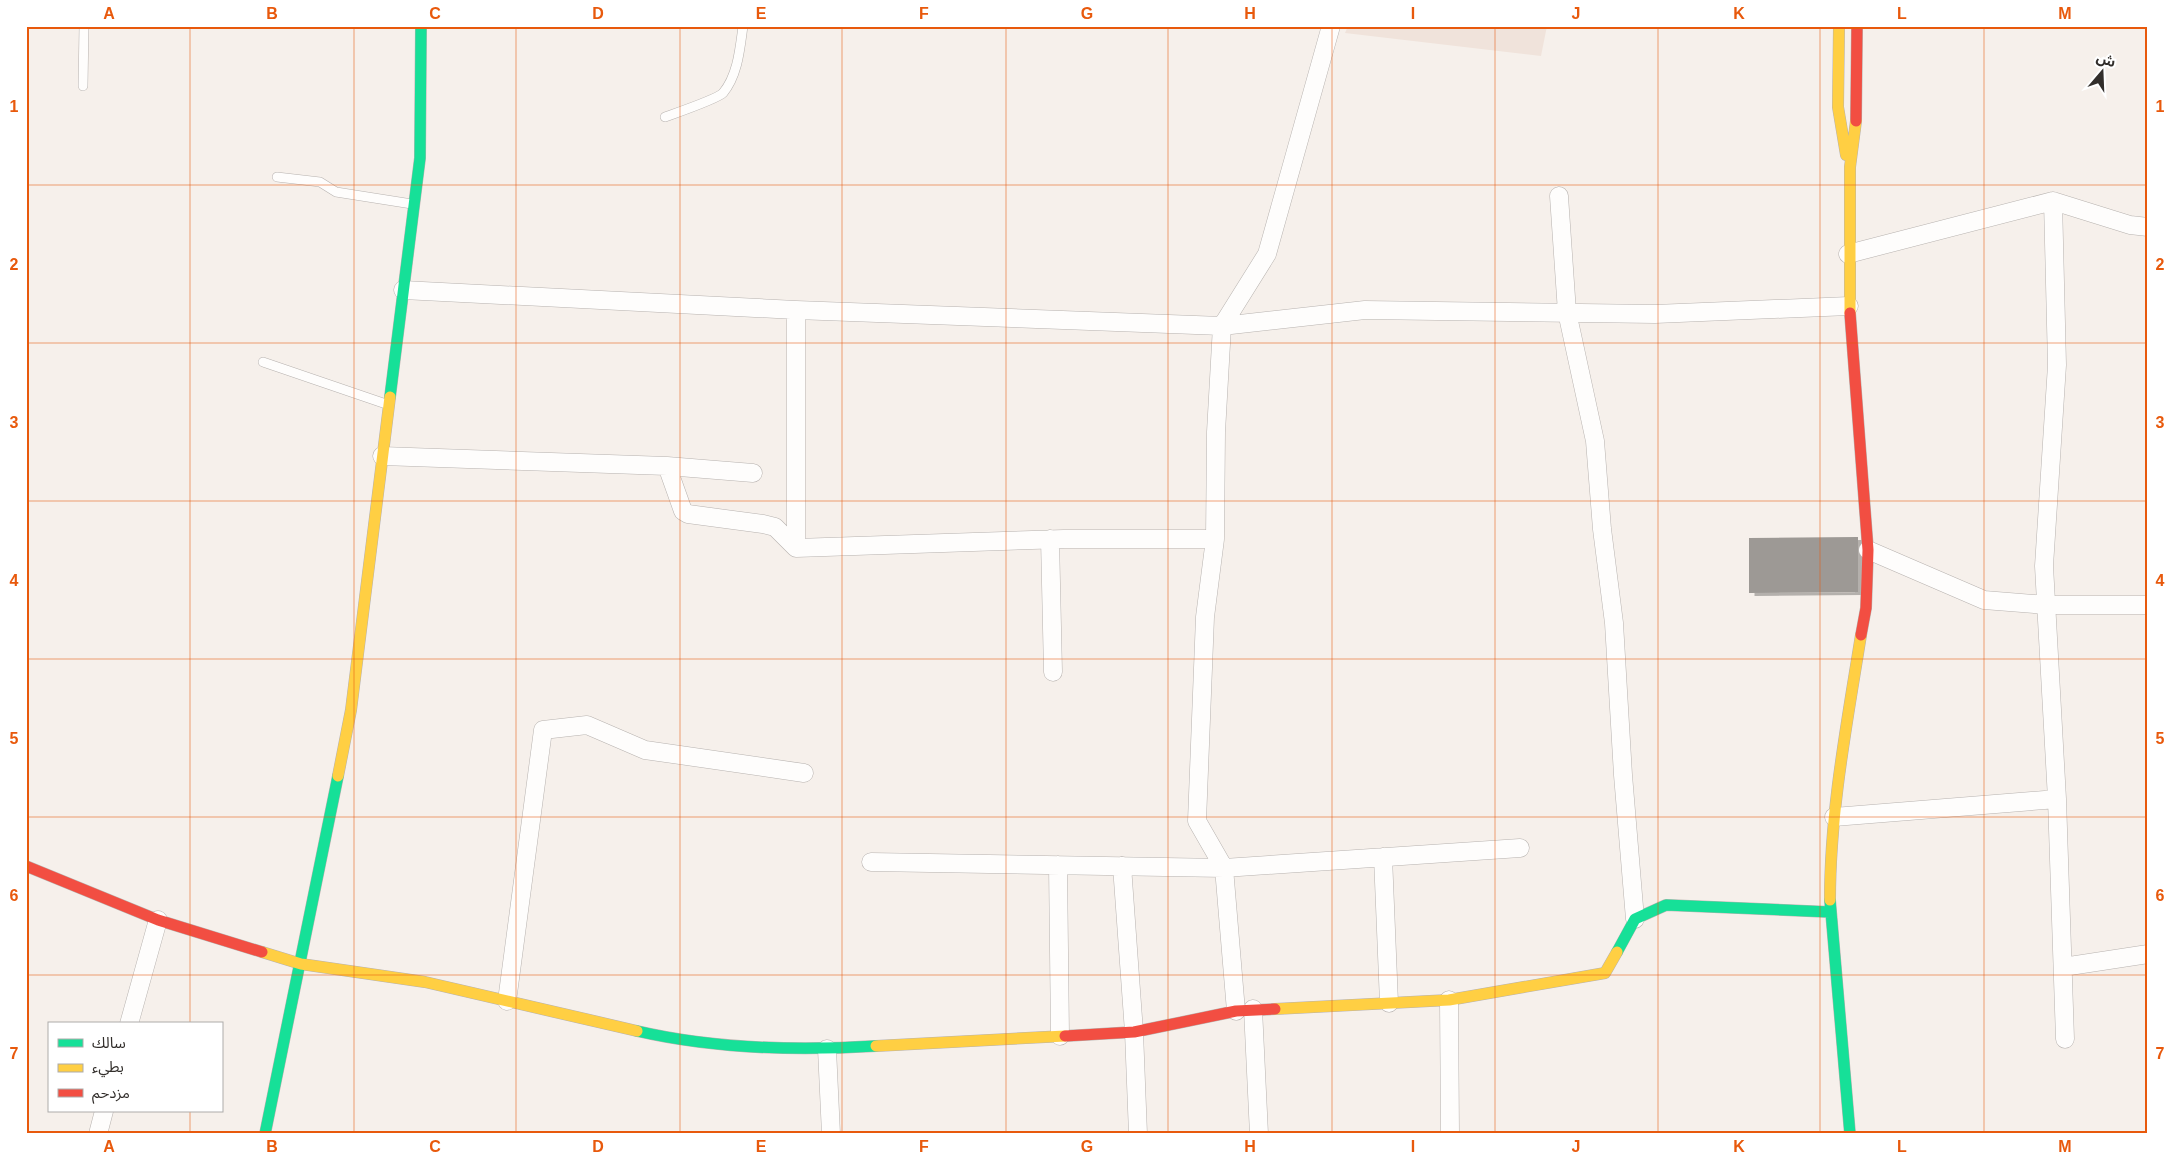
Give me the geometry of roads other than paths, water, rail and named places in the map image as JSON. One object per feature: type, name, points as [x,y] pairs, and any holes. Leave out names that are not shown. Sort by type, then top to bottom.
[{"type":"street","points":[[265,1134],[351,710],[420,158],[421,26]]},
{"type":"street","points":[[1259,1134],[1224,868],[1197,821],[1206,617],[1215,539],[1216,432],[1222,326],[1267,254],[1331,26]]},
{"type":"street","points":[[1839,26],[1839,130],[1850,167]]},
{"type":"street","points":[[1850,1134],[1830,912],[1830,878],[1834,818],[1843,745],[1866,608],[1868,550],[1849,306],[1850,167],[1857,115],[1856,26]]},
{"type":"street","points":[[26,866],[158,920],[301,964],[424,982],[679,1041],[827,1050],[1134,1032],[1244,1010],[1450,1000],[1605,973],[1635,919],[1623,775],[1614,623],[1602,529],[1595,441],[1567,312],[1560,196]]},
{"type":"street","points":[[1848,254],[2053,201],[2130,225],[2148,227]]},
{"type":"street","points":[[2053,201],[2057,365],[2044,566],[2066,1039]]},
{"type":"street","points":[[403,290],[796,310],[1222,326],[1365,310],[1656,314],[1849,306]]},
{"type":"street","points":[[796,310],[796,548]]},
{"type":"street","points":[[382,456],[667,466],[753,473]]},
{"type":"street","points":[[667,466],[683,511],[688,514],[775,527],[796,548],[1050,539],[1215,539]]},
{"type":"street","points":[[1050,539],[1053,672]]},
{"type":"street","points":[[1868,550],[1984,600],[2046,606],[2148,605]]},
{"type":"street","points":[[507,1001],[543,730],[587,725],[645,750],[804,773]]},
{"type":"street","points":[[1834,818],[2056,799]]},
{"type":"street","points":[[871,862],[1224,868],[1520,848]]},
{"type":"street","points":[[1383,858],[1388,1003]]},
{"type":"street","points":[[1058,865],[1060,1036]]},
{"type":"street","points":[[1122,866],[1134,1032],[1138,1134]]},
{"type":"street","points":[[1635,919],[1666,905],[1830,912]]},
{"type":"street","points":[[130,1022],[158,920]]},
{"type":"street","points":[[2063,967],[2148,954]]},
{"type":"street","points":[[1450,1000],[1450,1134]]},
{"type":"street","points":[[827,1050],[832,1134]]},
{"type":"street","points":[[98,1134],[104,1112]]},
{"type":"lane","points":[[83,86],[84,26]]},
{"type":"lane","points":[[665,117],[722,94],[732,76],[739,54],[744,26]]},
{"type":"lane","points":[[277,177],[320,182],[336,192],[414,205]]},
{"type":"lane","points":[[263,362],[388,404]]}]
